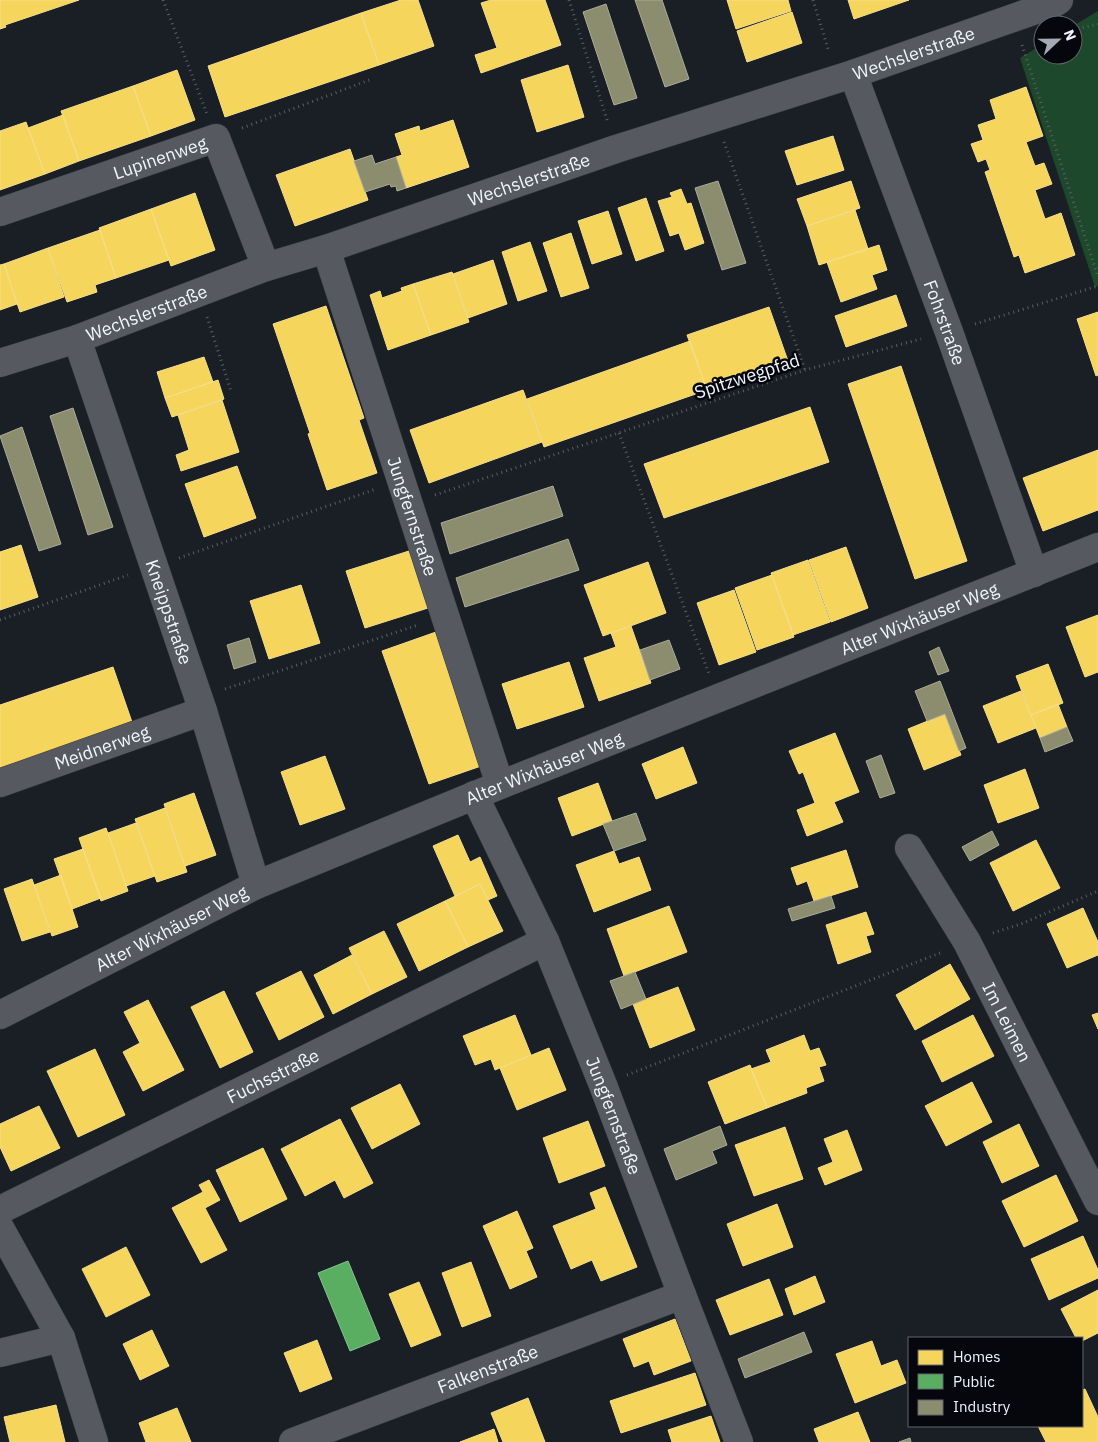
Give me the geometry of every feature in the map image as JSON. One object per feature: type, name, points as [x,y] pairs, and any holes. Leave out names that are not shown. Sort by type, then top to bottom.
[{"type":"street","name":"Wechslerstraße","points":[[0,363],[76,339],[266,267],[326,250],[616,149],[716,119],[846,76],[1053,4],[1059,0]]},
{"type":"street","name":"Fohrstraße","points":[[846,76],[949,332],[1034,573]]},
{"type":"street","name":"Lupinenweg","points":[[0,212],[216,138],[266,267]]},
{"type":"street","name":"Jungfernstraße","points":[[326,250],[500,785]]},
{"type":"street","name":"Kneippstraße","points":[[76,339],[201,704],[256,885]]},
{"type":"street","name":"Alter Wixhäuser Weg","points":[[0,1015],[256,885],[474,795],[1098,547]]},
{"type":"street","name":"Meidnerweg","points":[[0,783],[201,704]]},
{"type":"street","name":"Jungfernstraße","points":[[474,795],[544,941],[603,1084],[682,1295],[740,1442]]},
{"type":"street","name":"Im Leimen","points":[[909,848],[966,942],[1098,1201]]},
{"type":"street","name":"Fuchsstraße","points":[[0,1210],[544,941]]},
{"type":"street","points":[[0,1228],[61,1338],[94,1442]]},
{"type":"street","name":"Falkenstraße","points":[[293,1442],[682,1295]]},
{"type":"street","points":[[0,1353],[61,1338]]},
{"type":"path","points":[[163,0],[216,138],[372,79]]},
{"type":"path","points":[[569,0],[616,149]]},
{"type":"path","points":[[813,0],[846,76]]},
{"type":"path","points":[[1083,28],[1098,24]]},
{"type":"path","points":[[1022,44],[1098,276]]},
{"type":"path","points":[[716,119],[805,370]]},
{"type":"path","name":"Spitzwegpfad","points":[[0,620],[154,566],[404,493],[620,433],[805,370],[949,332],[1098,286]]},
{"type":"path","points":[[198,293],[231,391]]},
{"type":"path","points":[[620,433],[718,698]]},
{"type":"path","points":[[201,704],[445,617]]},
{"type":"path","points":[[603,1084],[966,942],[1022,924],[1098,891]]},
{"type":"green space","points":[[1098,11],[1098,286],[1095,287],[1020,58],[1033,50],[1033,65],[1083,65],[1083,20]]},
{"type":"building: Homes","points":[[0,0],[79,0],[5,25],[6,27],[0,29]]},
{"type":"building: Homes","points":[[401,0],[418,0],[434,46],[379,65],[361,13]]},
{"type":"building: Homes","points":[[491,0],[545,0],[561,45],[481,73],[475,55],[497,48],[481,3]]},
{"type":"building: Homes","points":[[727,0],[788,0],[791,11],[736,29]]},
{"type":"building: Homes","points":[[848,0],[909,0],[854,19]]},
{"type":"building: Homes","points":[[792,12],[802,43],[747,62],[737,31]]},
{"type":"building: Homes","points":[[361,13],[379,65],[225,117],[208,66]]},
{"type":"building: Homes","points":[[568,65],[584,117],[537,132],[521,80]]},
{"type":"building: Homes","points":[[177,70],[195,120],[151,136],[133,86]]},
{"type":"building: Homes","points":[[133,86],[151,136],[79,161],[61,111]]},
{"type":"building: Homes","points":[[1026,87],[1043,136],[1026,142],[1035,166],[1044,163],[1052,184],[1035,190],[1045,219],[1061,213],[1075,255],[1025,273],[1019,255],[1014,257],[985,172],[990,170],[986,159],[978,162],[971,144],[983,140],[978,125],[996,119],[990,100]]},
{"type":"building: Homes","points":[[63,115],[79,161],[45,174],[28,128]]},
{"type":"building: Homes","points":[[453,120],[469,167],[406,188],[396,157],[402,155],[395,134],[419,126],[420,131]]},
{"type":"building: Homes","points":[[26,122],[45,174],[0,190],[0,131]]},
{"type":"building: Homes","points":[[833,136],[844,170],[797,185],[785,151]]},
{"type":"building: Homes","points":[[350,149],[368,200],[295,226],[276,175]]},
{"type":"building: Homes","points":[[851,181],[860,208],[807,226],[797,199]]},
{"type":"building: Homes","points":[[681,189],[687,204],[691,203],[704,243],[685,250],[679,233],[670,236],[658,201],[672,197],[670,193]]},
{"type":"building: Homes","points":[[195,193],[215,250],[171,266],[151,209]]},
{"type":"building: Homes","points":[[646,198],[664,251],[636,261],[618,208]]},
{"type":"building: Homes","points":[[151,209],[169,260],[116,278],[99,228]]},
{"type":"building: Homes","points":[[855,210],[868,249],[819,265],[807,226]]},
{"type":"building: Homes","points":[[608,211],[622,254],[592,264],[578,221]]},
{"type":"building: Homes","points":[[100,230],[116,278],[95,285],[97,292],[67,302],[48,248]]},
{"type":"building: Homes","points":[[571,233],[589,288],[561,297],[543,243]]},
{"type":"building: Homes","points":[[530,242],[547,291],[518,301],[502,252]]},
{"type":"building: Homes","points":[[879,245],[887,270],[872,275],[877,289],[841,302],[827,262]]},
{"type":"building: Homes","points":[[48,248],[64,297],[20,312],[4,264]]},
{"type":"building: Homes","points":[[493,260],[507,304],[468,318],[453,274]]},
{"type":"building: Homes","points":[[4,264],[17,304],[0,310],[0,265]]},
{"type":"building: Homes","points":[[452,272],[469,322],[431,335],[413,284]]},
{"type":"building: Homes","points":[[413,284],[431,335],[388,350],[370,295],[380,291],[382,298],[402,291],[401,288]]},
{"type":"building: Homes","points":[[896,295],[907,326],[846,347],[835,316]]},
{"type":"building: Homes","points":[[326,306],[364,418],[359,420],[377,473],[327,490],[273,324]]},
{"type":"building: Homes","points":[[769,307],[788,361],[707,390],[687,335]]},
{"type":"building: Homes","points":[[1098,312],[1098,375],[1096,376],[1077,319]]},
{"type":"building: Homes","points":[[690,341],[707,390],[544,447],[527,399]]},
{"type":"building: Homes","points":[[204,357],[213,382],[165,398],[157,372]]},
{"type":"building: Homes","points":[[901,366],[967,561],[915,579],[848,384]]},
{"type":"building: Homes","points":[[218,380],[224,399],[172,417],[165,398]]},
{"type":"building: Homes","points":[[523,390],[542,442],[429,483],[410,430]]},
{"type":"building: Homes","points":[[222,400],[239,452],[181,471],[176,455],[189,450],[178,415]]},
{"type":"building: Homes","points":[[810,407],[829,462],[664,518],[644,464]]},
{"type":"building: Homes","points":[[1098,450],[1098,510],[1043,531],[1023,478]]},
{"type":"building: Homes","points":[[237,466],[256,518],[204,537],[185,484]]},
{"type":"building: Homes","points":[[21,545],[38,597],[0,610],[0,552]]},
{"type":"building: Homes","points":[[846,547],[868,608],[831,622],[809,560]]},
{"type":"building: Homes","points":[[409,551],[428,608],[365,628],[346,571]]},
{"type":"building: Homes","points":[[808,560],[830,622],[793,635],[771,573]]},
{"type":"building: Homes","points":[[648,562],[666,613],[603,636],[584,585]]},
{"type":"building: Homes","points":[[772,575],[794,637],[757,650],[735,588]]},
{"type":"building: Homes","points":[[301,585],[320,643],[269,659],[250,601]]},
{"type":"building: Homes","points":[[734,590],[756,652],[719,665],[697,603]]},
{"type":"building: Homes","points":[[1098,615],[1098,672],[1085,677],[1066,627]]},
{"type":"building: Homes","points":[[631,626],[651,683],[599,701],[584,658],[616,647],[611,633]]},
{"type":"building: Homes","points":[[436,632],[484,765],[429,784],[382,651]]},
{"type":"building: Homes","points":[[569,662],[584,707],[517,729],[502,684]]},
{"type":"building: Homes","points":[[1048,664],[1063,703],[1031,715],[1016,676]]},
{"type":"building: Homes","points":[[113,667],[133,725],[0,770],[0,705]]},
{"type":"building: Homes","points":[[1021,691],[1036,728],[998,743],[983,706]]},
{"type":"building: Homes","points":[[1058,704],[1067,727],[1040,738],[1031,715]]},
{"type":"building: Homes","points":[[945,714],[961,755],[924,770],[908,729]]},
{"type":"building: Homes","points":[[835,733],[859,792],[834,802],[843,822],[807,836],[797,810],[815,803],[803,772],[799,774],[789,751]]},
{"type":"building: Homes","points":[[683,747],[697,783],[656,799],[642,764]]},
{"type":"building: Homes","points":[[325,756],[345,809],[300,825],[281,772]]},
{"type":"building: Homes","points":[[1025,769],[1039,808],[998,823],[984,785]]},
{"type":"building: Homes","points":[[598,783],[612,821],[572,836],[558,798]]},
{"type":"building: Homes","points":[[194,793],[216,855],[185,866],[164,804]]},
{"type":"building: Homes","points":[[165,808],[187,872],[157,882],[135,819]]},
{"type":"building: Homes","points":[[136,823],[155,876],[126,886],[108,833]]},
{"type":"building: Homes","points":[[106,828],[128,891],[101,901],[79,838]]},
{"type":"building: Homes","points":[[458,835],[470,862],[480,857],[497,896],[488,900],[480,884],[455,896],[433,846]]},
{"type":"building: Homes","points":[[1036,840],[1060,888],[1013,911],[990,863]]},
{"type":"building: Homes","points":[[83,849],[101,898],[72,909],[54,859]]},
{"type":"building: Homes","points":[[846,850],[858,887],[814,901],[807,881],[797,885],[791,868]]},
{"type":"building: Homes","points":[[614,851],[619,864],[639,857],[651,890],[594,912],[576,865]]},
{"type":"building: Homes","points":[[61,875],[78,927],[52,936],[34,885]]},
{"type":"building: Homes","points":[[32,879],[50,932],[22,941],[4,889]]},
{"type":"building: Homes","points":[[480,884],[503,931],[468,947],[445,901]]},
{"type":"building: Homes","points":[[445,901],[468,947],[419,971],[397,924]]},
{"type":"building: Homes","points":[[669,906],[687,952],[624,976],[607,929]]},
{"type":"building: Homes","points":[[1083,908],[1098,942],[1098,955],[1067,968],[1047,924]]},
{"type":"building: Homes","points":[[866,912],[874,934],[866,936],[871,952],[838,964],[826,925]]},
{"type":"building: Homes","points":[[384,931],[407,977],[372,994],[349,948]]},
{"type":"building: Homes","points":[[352,955],[372,994],[333,1014],[314,975]]},
{"type":"building: Homes","points":[[950,964],[970,999],[915,1030],[896,995]]},
{"type":"building: Homes","points":[[301,971],[324,1017],[279,1040],[256,993]]},
{"type":"building: Homes","points":[[678,987],[695,1030],[650,1048],[633,1004]]},
{"type":"building: Homes","points":[[224,991],[253,1052],[220,1068],[191,1007]]},
{"type":"building: Homes","points":[[148,1000],[184,1070],[143,1091],[123,1052],[140,1043],[124,1012]]},
{"type":"building: Homes","points":[[1098,1013],[1098,1029],[1092,1015]]},
{"type":"building: Homes","points":[[515,1015],[531,1055],[495,1070],[491,1059],[475,1065],[463,1036]]},
{"type":"building: Homes","points":[[973,1015],[994,1056],[942,1082],[922,1041]]},
{"type":"building: Homes","points":[[804,1035],[810,1051],[819,1048],[826,1065],[819,1067],[824,1081],[806,1088],[807,1093],[767,1108],[751,1069],[771,1062],[766,1050]]},
{"type":"building: Homes","points":[[549,1048],[566,1090],[517,1110],[500,1068]]},
{"type":"building: Homes","points":[[95,1049],[125,1115],[78,1137],[47,1071]]},
{"type":"building: Homes","points":[[750,1065],[767,1108],[725,1124],[708,1082]]},
{"type":"building: Homes","points":[[972,1082],[992,1122],[946,1146],[925,1106]]},
{"type":"building: Homes","points":[[400,1084],[420,1124],[372,1149],[351,1108]]},
{"type":"building: Homes","points":[[39,1106],[60,1148],[11,1171],[0,1147],[0,1124]]},
{"type":"building: Homes","points":[[340,1119],[373,1183],[344,1198],[335,1180],[305,1196],[281,1149]]},
{"type":"building: Homes","points":[[588,1121],[605,1166],[559,1183],[543,1138]]},
{"type":"building: Homes","points":[[1019,1124],[1039,1166],[1002,1183],[983,1142]]},
{"type":"building: Homes","points":[[785,1127],[803,1179],[754,1196],[735,1145]]},
{"type":"building: Homes","points":[[847,1130],[862,1170],[825,1185],[818,1168],[833,1162],[824,1139]]},
{"type":"building: Homes","points":[[263,1148],[287,1199],[240,1222],[216,1170]]},
{"type":"building: Homes","points":[[1056,1175],[1078,1221],[1024,1247],[1002,1201]]},
{"type":"building: Homes","points":[[209,1180],[220,1200],[205,1208],[227,1250],[201,1263],[172,1208],[203,1192],[199,1185]]},
{"type":"building: Homes","points":[[605,1187],[637,1267],[601,1281],[592,1260],[571,1269],[553,1226],[596,1209],[590,1193]]},
{"type":"building: Homes","points":[[777,1204],[793,1247],[743,1266],[727,1224]]},
{"type":"building: Homes","points":[[517,1211],[533,1248],[526,1251],[537,1277],[510,1289],[483,1226]]},
{"type":"building: Homes","points":[[1083,1236],[1098,1270],[1098,1278],[1049,1300],[1031,1259]]},
{"type":"building: Homes","points":[[126,1247],[150,1295],[106,1317],[82,1269]]},
{"type":"building: Homes","points":[[471,1262],[491,1316],[462,1327],[442,1273]]},
{"type":"building: Homes","points":[[815,1276],[825,1302],[794,1315],[785,1289]]},
{"type":"building: Homes","points":[[769,1279],[783,1315],[730,1335],[716,1300]]},
{"type":"building: Homes","points":[[419,1282],[441,1335],[411,1347],[389,1294]]},
{"type":"building: Homes","points":[[1098,1290],[1098,1333],[1083,1340],[1083,1337],[1075,1337],[1061,1309]]},
{"type":"building: Homes","points":[[675,1319],[691,1361],[654,1375],[649,1361],[634,1367],[623,1339]]},
{"type":"building: Homes","points":[[152,1330],[169,1366],[140,1380],[123,1344]]},
{"type":"building: Homes","points":[[317,1340],[332,1379],[300,1392],[284,1353]]},
{"type":"building: Homes","points":[[872,1341],[881,1366],[897,1360],[906,1383],[855,1403],[836,1354]]},
{"type":"building: Homes","points":[[695,1373],[706,1405],[621,1433],[610,1401]]},
{"type":"building: Homes","points":[[1085,1389],[1098,1417],[1098,1442],[1046,1442],[1038,1427],[1083,1427],[1083,1390]]},
{"type":"building: Homes","points":[[528,1398],[545,1442],[503,1442],[491,1413]]},
{"type":"building: Homes","points":[[56,1405],[65,1442],[10,1442],[4,1417]]},
{"type":"building: Homes","points":[[177,1408],[191,1442],[146,1442],[139,1423]]},
{"type":"building: Homes","points":[[858,1412],[870,1442],[819,1442],[814,1429]]},
{"type":"building: Homes","points":[[711,1416],[720,1442],[672,1442],[668,1430]]},
{"type":"building: Homes","points":[[494,1429],[498,1442],[460,1442]]},
{"type":"building: Public","points":[[348,1261],[380,1339],[350,1351],[318,1273]]},
{"type":"building: Industry","points":[[635,0],[662,0],[689,79],[665,87]]},
{"type":"building: Industry","points":[[606,4],[637,98],[614,105],[583,12]]},
{"type":"building: Industry","points":[[372,155],[375,164],[396,157],[406,188],[397,191],[396,186],[391,187],[390,184],[365,192],[354,161]]},
{"type":"building: Industry","points":[[718,181],[746,263],[722,270],[695,188]]},
{"type":"building: Industry","points":[[73,408],[113,527],[88,535],[50,416]]},
{"type":"building: Industry","points":[[22,427],[61,544],[39,551],[0,436]]},
{"type":"building: Industry","points":[[553,486],[563,516],[450,554],[441,523]]},
{"type":"building: Industry","points":[[568,539],[579,570],[465,607],[456,578]]},
{"type":"building: Industry","points":[[249,638],[256,662],[234,669],[227,645]]},
{"type":"building: Industry","points":[[669,640],[680,669],[650,680],[640,650]]},
{"type":"building: Industry","points":[[939,647],[949,671],[938,675],[929,652]]},
{"type":"building: Industry","points":[[940,681],[966,748],[959,751],[945,714],[927,721],[915,691]]},
{"type":"building: Industry","points":[[1067,727],[1073,741],[1045,752],[1040,738]]},
{"type":"building: Industry","points":[[881,755],[895,793],[880,798],[866,761]]},
{"type":"building: Industry","points":[[636,813],[646,840],[614,851],[603,824]]},
{"type":"building: Industry","points":[[992,831],[999,845],[970,861],[962,847]]},
{"type":"building: Industry","points":[[831,896],[835,908],[792,921],[788,909]]},
{"type":"building: Industry","points":[[635,972],[646,999],[621,1009],[610,981]]},
{"type":"building: Industry","points":[[720,1126],[727,1145],[712,1151],[717,1163],[676,1180],[664,1149]]},
{"type":"building: Industry","points":[[804,1332],[812,1352],[745,1378],[738,1359]]},
{"type":"building: Industry","points":[[910,1438],[911,1442],[899,1442]]}]
